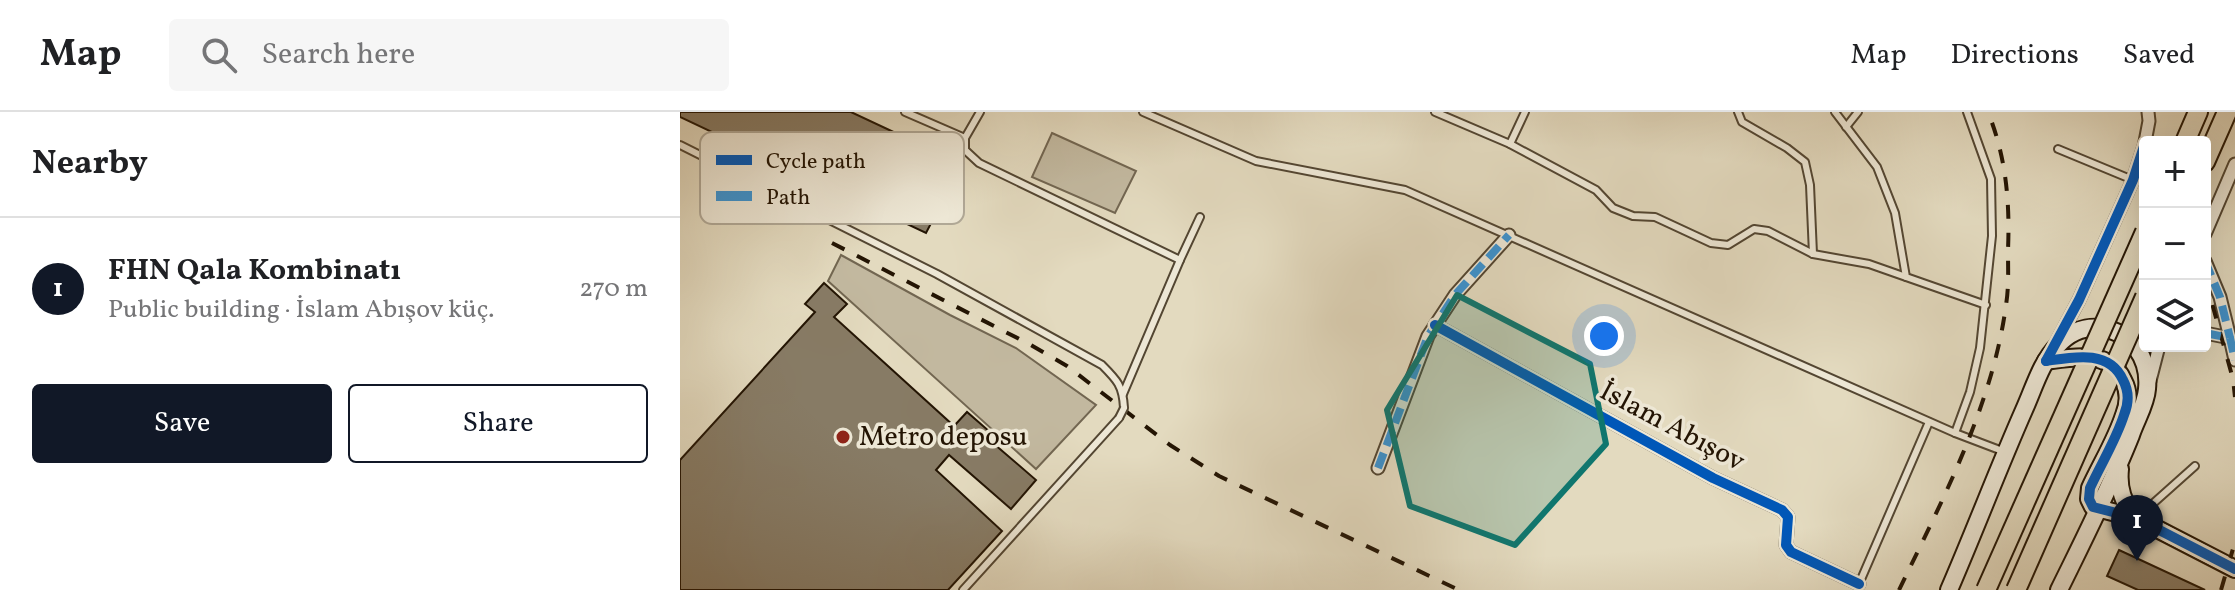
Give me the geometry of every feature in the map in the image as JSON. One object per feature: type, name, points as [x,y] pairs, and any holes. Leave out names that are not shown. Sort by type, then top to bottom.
[{"type":"main road","points":[[2188,136],[2198,112]]},
{"type":"main road","points":[[2211,148],[2227,112]]},
{"type":"main road","points":[[1986,590],[2139,246]]},
{"type":"main road","points":[[2016,590],[2139,311]]},
{"type":"main road","points":[[1949,590],[2046,361],[2067,336],[2082,329],[2108,329],[2136,346],[2147,369],[2147,394],[2098,509],[2059,590]]},
{"type":"main road","points":[[2046,361],[2085,356],[2099,358],[2121,374],[2127,388],[2124,416],[2090,488],[2090,504],[2098,509],[2136,518],[2234,567]]},
{"type":"main road","points":[[2127,443],[2119,479],[2123,499],[2136,518]]},
{"type":"street","points":[[2146,136],[2148,112]]},
{"type":"street","points":[[2046,361],[2079,300],[2139,161]]},
{"type":"street","points":[[2211,220],[2235,164]]},
{"type":"street","points":[[1378,468],[1428,336],[1455,295],[1509,235]]},
{"type":"street","points":[[2211,275],[2220,297],[2235,360]]},
{"type":"street","name":"İslam Abışov","points":[[1435,325],[1713,478],[1782,510],[1788,517],[1786,545],[1791,552],[1859,584]]},
{"type":"street","points":[[2211,334],[2230,338]]},
{"type":"street","points":[[2147,394],[2158,352]]},
{"type":"lane","points":[[905,112],[951,132]]},
{"type":"lane","points":[[980,112],[965,138],[965,150],[979,163],[1180,260]]},
{"type":"lane","points":[[1143,112],[1256,161],[1405,190],[1929,422],[2005,452]]},
{"type":"lane","points":[[1435,112],[1510,144],[1596,190],[1613,208],[1633,216],[1655,217],[1711,243],[1728,245],[1754,229],[1768,231],[1813,254],[1869,264],[1986,305]]},
{"type":"lane","points":[[1510,144],[1525,112]]},
{"type":"lane","points":[[1738,112],[1742,122],[1805,162],[1810,185],[1813,254]]},
{"type":"lane","points":[[1835,112],[1877,167],[1895,213],[1906,277]]},
{"type":"lane","points":[[1846,127],[1858,112]]},
{"type":"lane","points":[[1955,433],[1977,363],[1992,236],[1991,179],[1967,112]]},
{"type":"lane","points":[[680,145],[700,155]]},
{"type":"lane","points":[[2058,149],[2133,180]]},
{"type":"lane","points":[[1123,394],[1200,217]]},
{"type":"lane","points":[[837,224],[937,274],[1102,365],[1118,381],[1123,394],[1124,408],[1119,418],[963,590]]},
{"type":"lane","points":[[1859,584],[1929,422]]},
{"type":"lane","points":[[2136,518],[2195,466]]},
{"type":"highlighted area","points":[[1457,295],[1590,364],[1606,444],[1515,545],[1410,506],[1387,410]]},
{"type":"shaded area","points":[[1052,133],[1136,171],[1115,213],[1032,177]]},
{"type":"shaded area","points":[[841,255],[1016,348],[1096,405],[1036,469],[828,281]]},
{"type":"building","points":[[680,112],[851,112],[894,132],[712,132],[680,117]]},
{"type":"building","points":[[907,224],[931,224],[926,233]]},
{"type":"building","name":"Metro deposu","points":[[824,283],[847,304],[834,317],[954,426],[967,412],[990,432],[986,437],[1036,480],[1011,509],[949,455],[936,470],[1002,531],[948,590],[680,590],[680,460],[815,312],[805,304]]},
{"type":"building","points":[[2119,550],[2205,590],[2138,590],[2107,576]]},
{"type":"railway","points":[[1899,590],[1978,415],[1990,379],[2006,305],[2006,180],[1988,112]]},
{"type":"railway","points":[[832,243],[1067,366],[1170,445],[1219,476],[1459,590]]},
{"type":"railway","points":[[2206,280],[2233,379],[2235,397]]},
{"type":"railway","points":[[2221,590],[2235,542]]},
{"type":"marked path","points":[[1378,468],[1428,336],[1455,295],[1509,235]]},
{"type":"marked path","points":[[2211,275],[2230,338]]},
{"type":"marked path","points":[[2211,334],[2230,338],[2235,360]]},
{"type":"cycle path","points":[[2046,361],[2079,300],[2139,162]]},
{"type":"cycle path","points":[[1435,325],[1713,478],[1782,510],[1788,517],[1786,545],[1791,552],[1859,584]]},
{"type":"cycle path","points":[[2046,361],[2079,357],[2100,359],[2117,370],[2126,388],[2127,406],[2121,424],[2090,488],[2089,499],[2093,507],[2136,518],[2235,569]]},
{"type":"place","name":"Metro deposu","points":[[843,437]]},
{"type":"place","name":"FHN Qala Kombinatı","points":[[2137,561]]}]
